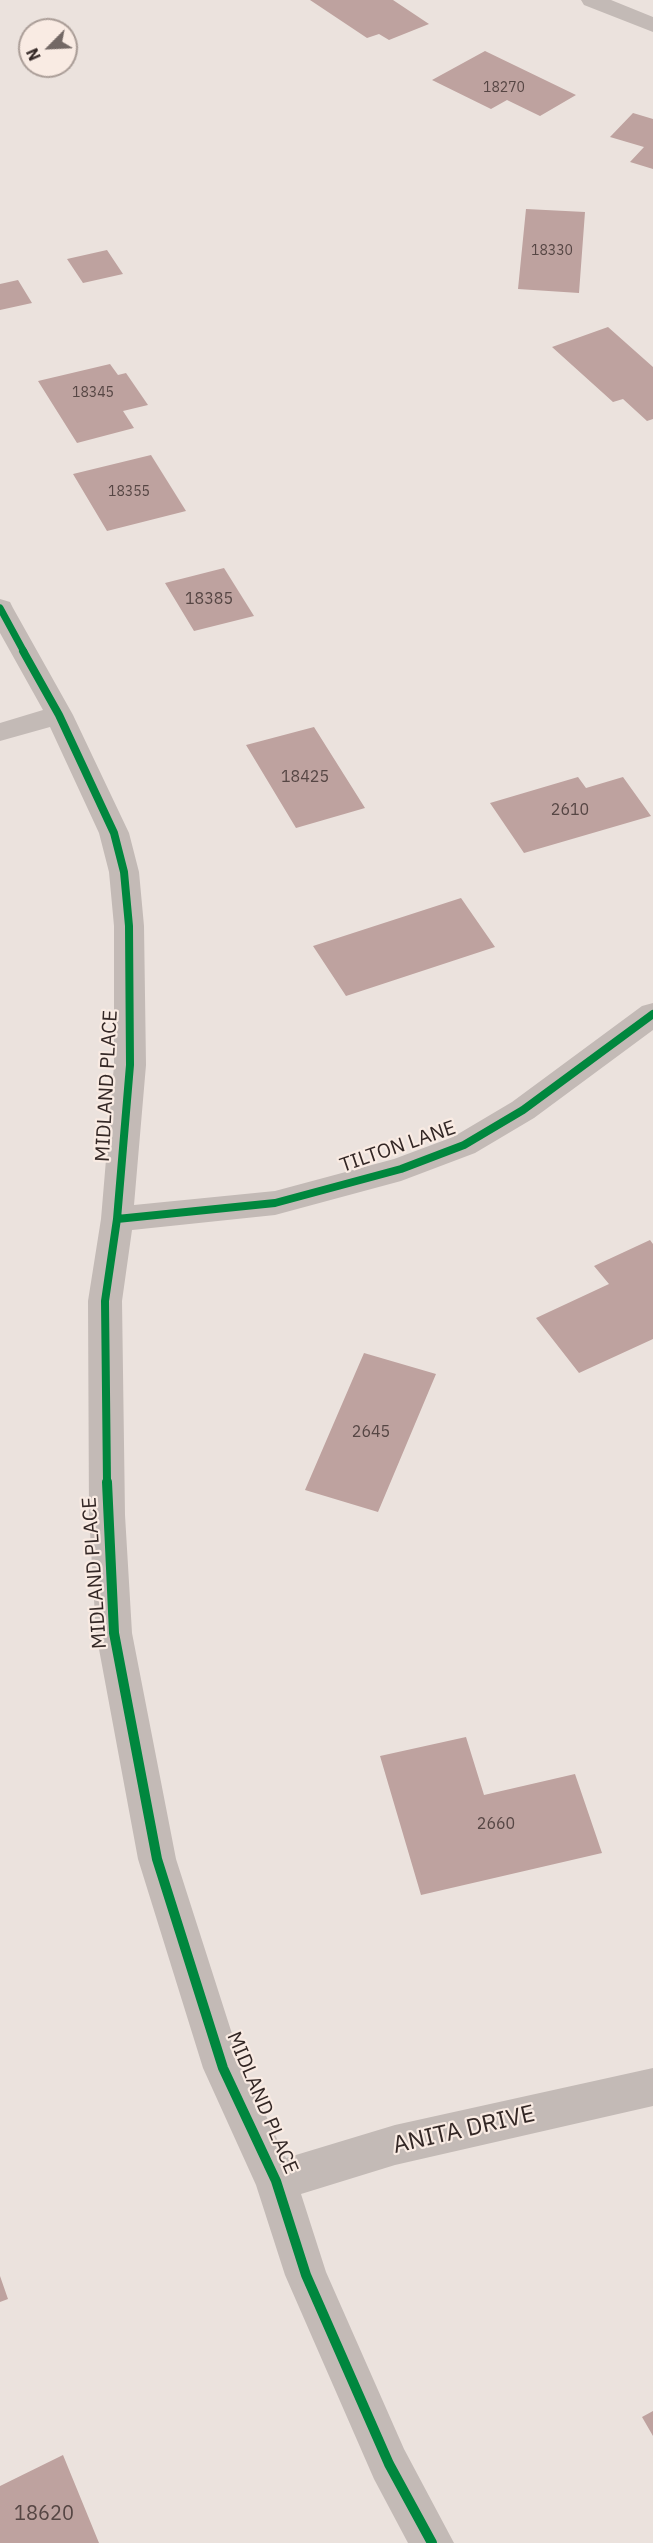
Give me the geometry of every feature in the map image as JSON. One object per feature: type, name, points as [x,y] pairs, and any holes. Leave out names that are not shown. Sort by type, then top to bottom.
[{"type":"street","points":[[592,0],[653,26]]},
{"type":"street","name":"MIDLAND PLACE","points":[[0,608],[59,715],[114,833],[124,872],[129,926],[130,1065],[117,1219],[105,1301],[107,1515],[114,1633],[157,1859],[223,2068],[276,2181],[311,2285],[389,2464],[432,2543]]},
{"type":"street","points":[[0,732],[59,715]]},
{"type":"street","name":"TILTON LANE","points":[[117,1219],[274,1203],[350,1184],[422,1161],[464,1144],[523,1110],[653,1014]]},
{"type":"street","name":"ANITA DRIVE","points":[[276,2181],[395,2145],[653,2086]]},
{"type":"building","points":[[310,0],[393,0],[429,24],[389,40],[379,34],[367,38]]},
{"type":"building","points":[[485,51],[576,95],[540,116],[507,100],[491,109],[432,80]]},
{"type":"building","points":[[633,113],[653,119],[653,169],[630,162],[644,147],[610,137]]},
{"type":"building","points":[[526,209],[585,212],[579,293],[518,289]]},
{"type":"building","points":[[107,250],[123,274],[83,283],[67,259]]},
{"type":"building","points":[[18,280],[32,303],[0,310],[0,284]]},
{"type":"building","points":[[608,327],[653,367],[653,419],[647,421],[623,399],[613,402],[552,347]]},
{"type":"building","points":[[110,364],[118,375],[126,373],[148,405],[123,411],[134,428],[77,443],[38,381]]},
{"type":"building","points":[[151,455],[186,511],[107,531],[73,474]]},
{"type":"building","points":[[224,568],[254,616],[194,631],[165,583]]},
{"type":"building","points":[[314,727],[365,808],[296,828],[246,745]]},
{"type":"building","points":[[578,777],[586,788],[623,777],[651,816],[524,853],[490,803]]},
{"type":"building","points":[[461,898],[495,947],[346,996],[313,946]]},
{"type":"building","points":[[650,1240],[653,1244],[653,1339],[579,1373],[536,1318],[609,1284],[594,1266]]},
{"type":"building","points":[[364,1353],[436,1374],[378,1512],[305,1490]]},
{"type":"building","points":[[466,1737],[484,1795],[575,1774],[602,1853],[421,1895],[380,1756]]},
{"type":"building","points":[[0,2276],[8,2299],[0,2302]]},
{"type":"building","points":[[653,2411],[653,2436],[642,2417]]},
{"type":"building","points":[[63,2455],[99,2543],[0,2543],[0,2486]]},
{"type":"cycle path","points":[[0,608],[59,715],[114,833],[124,872],[129,926],[130,1065],[117,1219],[105,1301],[107,1515],[114,1633],[157,1859],[223,2068],[276,2181],[306,2275],[389,2464],[432,2543]]},
{"type":"cycle path","points":[[117,1219],[275,1203],[401,1169],[464,1145],[523,1110],[653,1014]]}]
